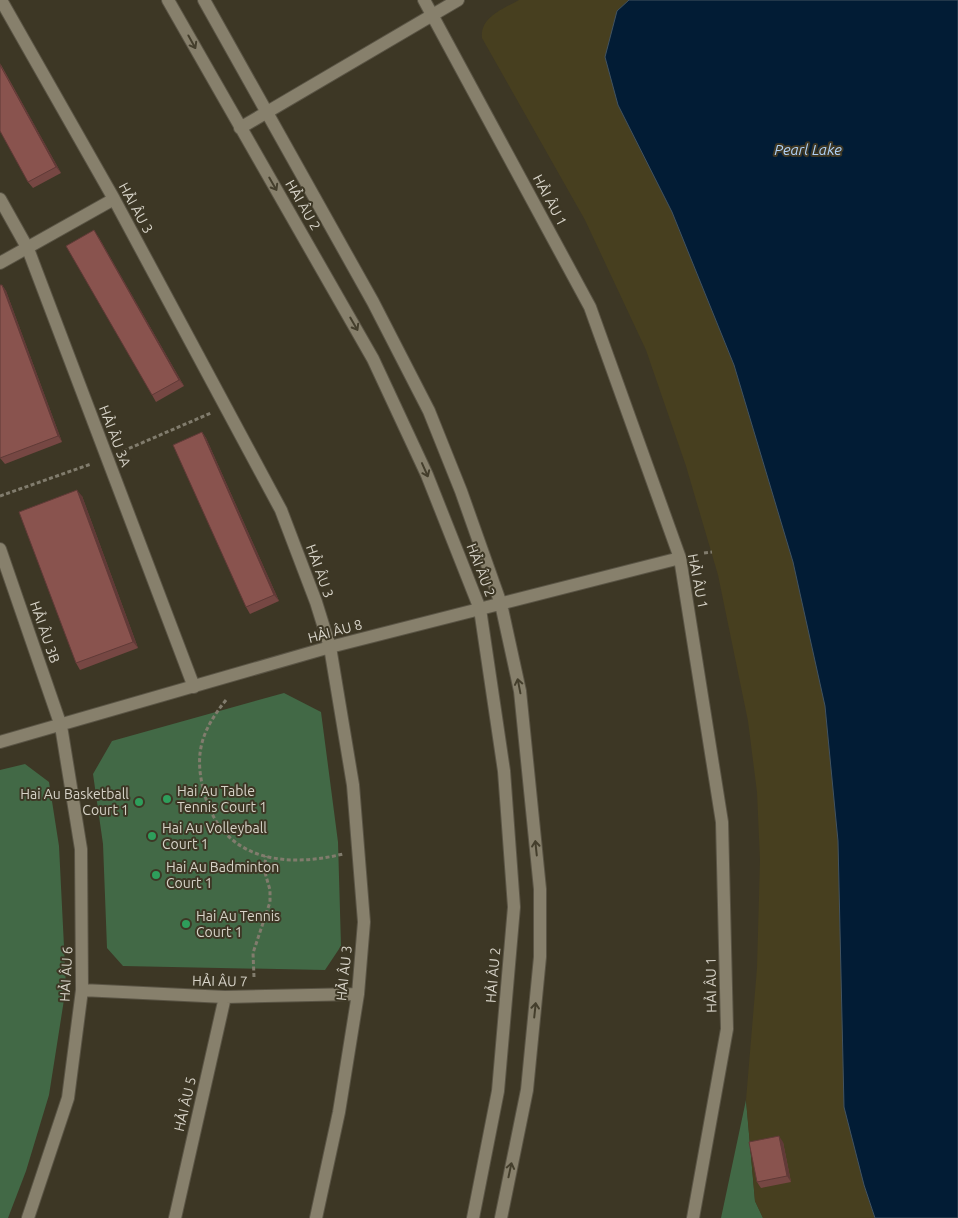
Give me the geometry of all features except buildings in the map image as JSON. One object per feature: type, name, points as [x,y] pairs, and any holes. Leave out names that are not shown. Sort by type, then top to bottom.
[{"type":"street","name":"HẢI ÂU 3","points":[[0,0],[114,198],[280,510],[316,602],[330,647],[353,785],[364,922],[358,994],[339,1112],[316,1218]]},
{"type":"street","name":"HẢI ÂU 2","points":[[168,0],[373,358],[427,475],[480,609],[504,771],[514,907],[498,1091],[473,1218]]},
{"type":"street","name":"HẢI ÂU 2","points":[[204,0],[373,302],[429,411],[461,492],[501,604],[520,691],[540,889],[540,957],[527,1090],[500,1218]]},
{"type":"street","name":"HẢI ÂU 1","points":[[424,0],[590,307],[680,558],[722,822],[727,1029],[693,1218]]},
{"type":"street","points":[[240,128],[458,0]]},
{"type":"street","points":[[0,263],[28,249],[114,198]]},
{"type":"street","name":"HẢI ÂU 3A","points":[[0,199],[28,249],[194,687]]},
{"type":"street","name":"HẢI ÂU 3B","points":[[0,549],[61,726]]},
{"type":"street","name":"HẢI ÂU 8","points":[[0,742],[330,647],[680,558]]},
{"type":"street","name":"HẢI ÂU 6","points":[[28,1218],[68,1098],[82,990],[81,849],[61,726]]},
{"type":"street","name":"HẢI ÂU 7","points":[[82,990],[225,997],[358,994]]},
{"type":"street","name":"HẢI ÂU 5","points":[[176,1218],[225,997]]},
{"type":"path","points":[[121,452],[219,410]]},
{"type":"path","points":[[0,496],[92,464]]},
{"type":"path","points":[[704,553],[712,552]]},
{"type":"path","points":[[226,700],[209,721],[202,738],[199,761],[204,795],[214,821],[223,832],[249,851],[266,856],[308,861],[346,853]]},
{"type":"path","points":[[254,977],[253,953],[270,902],[270,890],[264,869],[266,856]]},
{"type":"green space","points":[[284,693],[321,712],[338,842],[341,946],[325,970],[123,966],[107,948],[103,844],[93,774],[112,741]]},
{"type":"green space","points":[[25,764],[49,782],[59,846],[66,987],[49,1095],[26,1171],[8,1218],[0,1218],[0,770]]},
{"type":"green space","points":[[746,1100],[755,1201],[763,1218],[721,1218]]},
{"type":"sand","points":[[519,0],[629,0],[617,11],[618,105],[672,212],[734,365],[793,562],[825,706],[838,841],[864,1185],[875,1218],[763,1218],[755,1201],[746,1100],[757,968],[760,860],[757,792],[748,721],[718,575],[686,466],[646,350],[585,220],[482,38],[482,31],[489,19],[500,10]]},
{"type":"water","name":"Pearl Lake","points":[[629,0],[958,0],[958,1218],[875,1218],[864,1185],[844,1107],[838,841],[825,706],[793,562],[734,365],[672,212],[618,105],[605,57],[617,11]]},
{"type":"place","name":"Hai Au Table Tennis Court 1","points":[[167,799]]},
{"type":"place","name":"Hai Au Basketball Court 1","points":[[139,802]]},
{"type":"place","name":"Hai Au Volleyball Court 1","points":[[152,836]]},
{"type":"place","name":"Hai Au Badminton Court 1","points":[[156,875]]},
{"type":"place","name":"Hai Au Tennis Court 1","points":[[186,924]]}]
